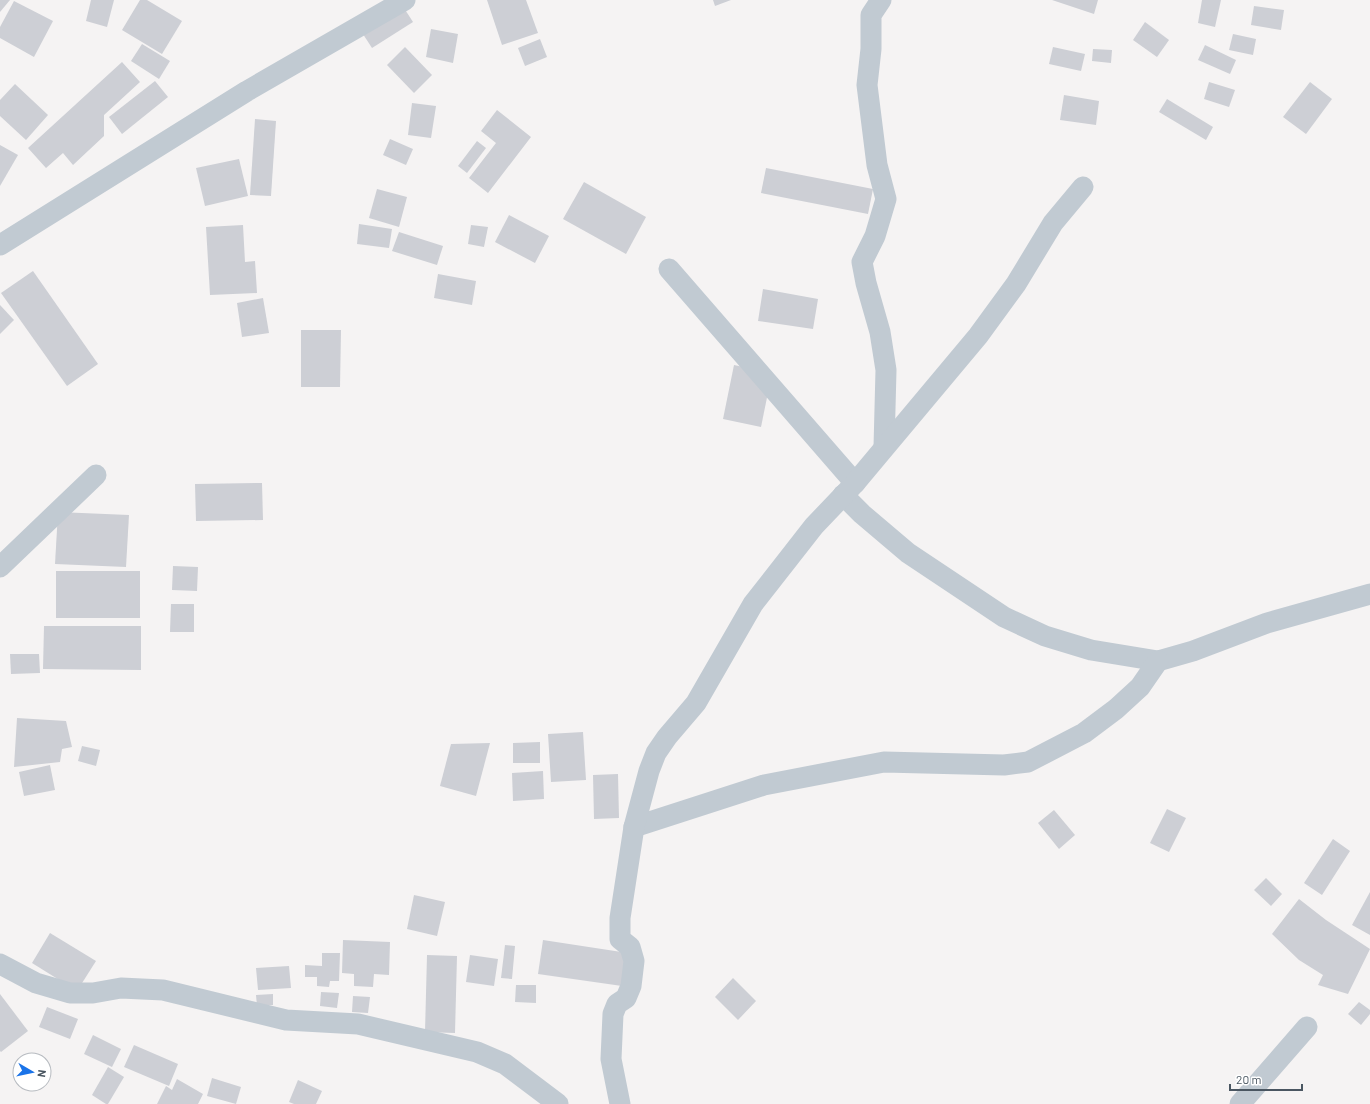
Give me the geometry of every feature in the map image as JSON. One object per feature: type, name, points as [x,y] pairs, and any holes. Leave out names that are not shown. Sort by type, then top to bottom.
[{"type":"street","points":[[0,245],[247,91],[404,0]]},
{"type":"street","points":[[881,0],[872,15],[871,49],[867,85],[877,165],[886,199],[875,236],[862,262],[866,283],[880,332],[886,370],[884,447]]},
{"type":"street","points":[[620,1104],[612,1059],[613,1014],[617,1004],[626,998],[631,986],[634,961],[630,947],[620,939],[620,918],[634,827],[649,771],[656,753],[666,737],[696,703],[753,604],[814,526],[849,489],[978,336],[1016,284],[1053,223],[1083,187]]},
{"type":"street","points":[[669,269],[849,489],[862,514],[908,553],[1004,616],[1045,636],[1091,650],[1158,661],[1193,651],[1267,623],[1370,594]]},
{"type":"street","points":[[0,567],[96,475]]},
{"type":"street","points":[[634,827],[764,785],[884,762],[1004,765],[1028,762],[1051,752],[1084,733],[1116,709],[1140,687],[1158,661]]},
{"type":"street","points":[[0,964],[36,983],[70,993],[93,993],[122,988],[163,990],[286,1020],[358,1024],[478,1052],[505,1064],[558,1104]]},
{"type":"street","points":[[1240,1104],[1307,1028]]},
{"type":"building","points":[[0,0],[10,0],[0,12]]},
{"type":"building","points":[[91,0],[114,0],[107,27],[86,21]]},
{"type":"building","points":[[140,0],[147,0],[182,21],[162,54],[122,30]]},
{"type":"building","points":[[487,0],[526,0],[538,33],[502,45]]},
{"type":"building","points":[[713,0],[731,0],[715,6]]},
{"type":"building","points":[[1052,0],[1098,0],[1094,14]]},
{"type":"building","points":[[1202,0],[1221,0],[1215,27],[1198,23]]},
{"type":"building","points":[[14,1],[53,21],[34,57],[0,38],[0,27]]},
{"type":"building","points":[[402,5],[413,22],[372,48],[361,31]]},
{"type":"building","points":[[1254,6],[1284,10],[1281,30],[1251,25]]},
{"type":"building","points":[[1145,22],[1169,40],[1157,57],[1133,40]]},
{"type":"building","points":[[431,29],[458,34],[453,63],[426,57]]},
{"type":"building","points":[[1233,34],[1256,39],[1253,55],[1229,50]]},
{"type":"building","points":[[540,39],[547,57],[525,66],[518,48]]},
{"type":"building","points":[[142,44],[170,61],[159,79],[131,61]]},
{"type":"building","points":[[1205,45],[1236,60],[1230,74],[1198,60]]},
{"type":"building","points":[[405,47],[432,75],[414,93],[387,65]]},
{"type":"building","points":[[1053,47],[1085,54],[1081,71],[1049,64]]},
{"type":"building","points":[[1093,49],[1112,50],[1111,63],[1092,61]]},
{"type":"building","points":[[122,62],[140,82],[104,115],[104,136],[73,165],[63,153],[46,168],[28,148]]},
{"type":"building","points":[[155,81],[168,97],[122,134],[109,117]]},
{"type":"building","points":[[1209,82],[1235,90],[1229,107],[1204,99]]},
{"type":"building","points":[[1310,82],[1332,99],[1306,134],[1283,117]]},
{"type":"building","points":[[15,84],[48,115],[26,140],[0,116],[0,100]]},
{"type":"building","points":[[1064,95],[1099,101],[1096,125],[1060,120]]},
{"type":"building","points":[[1167,99],[1213,127],[1206,140],[1159,112]]},
{"type":"building","points":[[412,103],[436,106],[431,138],[408,135]]},
{"type":"building","points":[[497,110],[531,137],[488,193],[469,178],[496,143],[481,131]]},
{"type":"building","points":[[255,119],[276,121],[271,196],[250,195]]},
{"type":"building","points":[[390,139],[413,149],[406,165],[383,155]]},
{"type":"building","points":[[477,141],[486,148],[467,173],[458,166]]},
{"type":"building","points":[[0,145],[18,155],[0,186]]},
{"type":"building","points":[[239,159],[248,196],[205,206],[196,168]]},
{"type":"building","points":[[766,168],[873,189],[868,214],[761,193]]},
{"type":"building","points":[[584,182],[646,217],[626,254],[563,219]]},
{"type":"building","points":[[377,189],[407,197],[399,227],[369,218]]},
{"type":"building","points":[[509,215],[549,236],[535,263],[495,242]]},
{"type":"building","points":[[359,224],[392,229],[389,248],[357,244]]},
{"type":"building","points":[[243,225],[245,262],[255,261],[257,293],[210,295],[206,227]]},
{"type":"building","points":[[471,225],[488,227],[484,247],[468,244]]},
{"type":"building","points":[[399,232],[443,246],[437,265],[392,251]]},
{"type":"building","points":[[33,271],[98,364],[67,386],[1,293]]},
{"type":"building","points":[[438,274],[476,281],[472,305],[434,298]]},
{"type":"building","points":[[763,289],[818,299],[813,329],[758,321]]},
{"type":"building","points":[[263,298],[269,333],[242,337],[237,303]]},
{"type":"building","points":[[0,305],[14,320],[0,334]]},
{"type":"building","points":[[301,330],[341,330],[340,387],[301,387]]},
{"type":"building","points":[[734,365],[772,373],[761,427],[723,419]]},
{"type":"building","points":[[262,483],[263,520],[196,521],[195,484]]},
{"type":"building","points":[[58,512],[129,515],[126,567],[55,564]]},
{"type":"building","points":[[173,566],[198,567],[197,591],[172,590]]},
{"type":"building","points":[[56,571],[140,571],[140,618],[56,618]]},
{"type":"building","points":[[171,604],[194,604],[194,632],[170,632]]},
{"type":"building","points":[[44,626],[141,626],[141,670],[43,669]]},
{"type":"building","points":[[10,654],[39,654],[40,673],[11,674]]},
{"type":"building","points":[[17,718],[66,721],[72,747],[62,749],[60,762],[14,767]]},
{"type":"building","points":[[583,732],[586,780],[551,782],[548,734]]},
{"type":"building","points":[[540,742],[540,763],[513,763],[513,743]]},
{"type":"building","points":[[490,743],[476,796],[440,786],[451,744]]},
{"type":"building","points":[[82,746],[100,750],[96,766],[78,761]]},
{"type":"building","points":[[50,765],[55,790],[24,796],[19,772]]},
{"type":"building","points":[[543,771],[544,799],[513,801],[512,773]]},
{"type":"building","points":[[618,774],[619,818],[594,819],[593,775]]},
{"type":"building","points":[[1167,809],[1186,818],[1169,852],[1150,843]]},
{"type":"building","points":[[1054,810],[1075,835],[1059,849],[1038,823]]},
{"type":"building","points":[[1333,839],[1350,851],[1322,895],[1304,883]]},
{"type":"building","points":[[1266,878],[1282,894],[1271,906],[1254,890]]},
{"type":"building","points":[[1370,892],[1370,935],[1352,925]]},
{"type":"building","points":[[414,895],[445,902],[437,936],[407,929]]},
{"type":"building","points":[[1299,899],[1326,920],[1370,949],[1348,994],[1318,985],[1323,975],[1299,960],[1272,934]]},
{"type":"building","points":[[50,933],[96,961],[77,991],[32,963]]},
{"type":"building","points":[[343,940],[390,942],[389,975],[374,974],[373,987],[354,986],[354,974],[342,973]]},
{"type":"building","points":[[543,940],[641,955],[636,988],[538,974]]},
{"type":"building","points":[[505,945],[515,946],[512,979],[501,978]]},
{"type":"building","points":[[322,953],[340,953],[339,981],[330,981],[329,987],[317,986],[317,977],[305,977],[305,965],[322,966]]},
{"type":"building","points":[[427,955],[457,956],[455,1033],[425,1032]]},
{"type":"building","points":[[470,955],[498,959],[494,986],[466,982]]},
{"type":"building","points":[[289,966],[291,988],[258,990],[256,968]]},
{"type":"building","points":[[733,978],[756,1001],[738,1020],[715,997]]},
{"type":"building","points":[[516,985],[536,985],[536,1003],[515,1002]]},
{"type":"building","points":[[321,992],[339,993],[337,1008],[320,1006]]},
{"type":"building","points":[[0,994],[28,1031],[1,1052],[0,1051]]},
{"type":"building","points":[[273,994],[273,1005],[257,1006],[256,995]]},
{"type":"building","points":[[353,996],[370,997],[368,1013],[352,1012]]},
{"type":"building","points":[[1359,1002],[1370,1010],[1370,1014],[1361,1025],[1348,1014]]},
{"type":"building","points":[[47,1007],[78,1019],[70,1039],[39,1027]]},
{"type":"building","points":[[93,1035],[121,1049],[112,1067],[84,1054]]},
{"type":"building","points":[[134,1045],[178,1064],[169,1086],[124,1067]]},
{"type":"building","points":[[108,1067],[124,1077],[108,1104],[106,1104],[92,1095]]},
{"type":"building","points":[[212,1078],[241,1087],[236,1104],[207,1096]]},
{"type":"building","points":[[177,1079],[203,1094],[198,1104],[157,1104],[166,1086],[172,1090]]},
{"type":"building","points":[[298,1080],[322,1091],[316,1104],[294,1104],[289,1102]]}]
